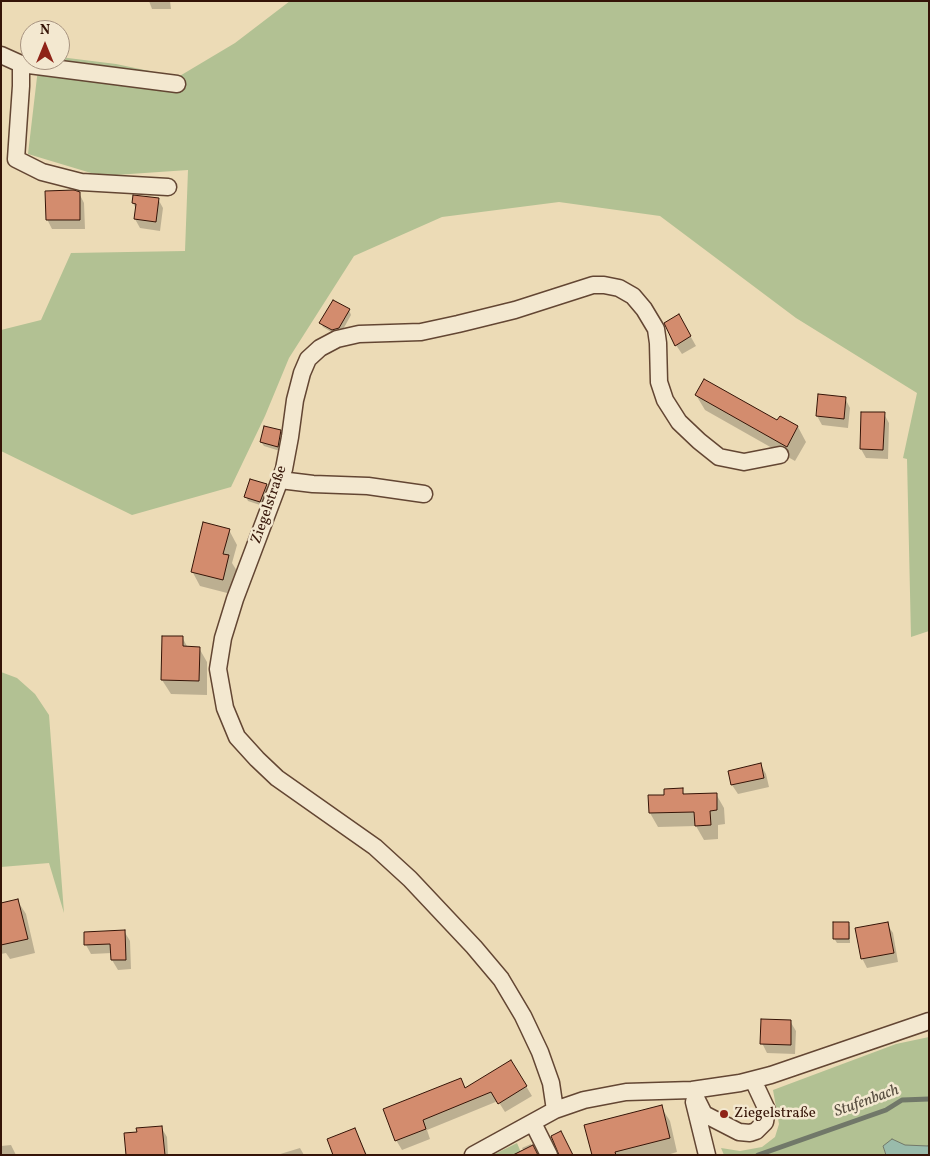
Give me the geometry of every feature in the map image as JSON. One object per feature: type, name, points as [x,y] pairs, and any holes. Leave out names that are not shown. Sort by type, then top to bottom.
[{"type":"street","points":[[1,55],[20,64]]},
{"type":"street","points":[[20,70],[16,159],[42,172],[81,182],[168,187]]},
{"type":"street","points":[[67,70],[177,84]]},
{"type":"street","name":"Ziegelstraße","points":[[556,1110],[540,1052],[523,1016],[501,979],[474,947],[410,879],[375,847],[277,778],[237,737],[225,708],[218,669],[223,638],[280,480],[302,373],[308,359],[320,348],[337,340],[359,334],[421,332],[515,310],[593,284],[604,284],[619,288],[633,296],[644,309],[656,330],[659,382],[665,400],[679,422],[719,457],[744,462],[780,455]]},
{"type":"street","points":[[280,480],[313,484],[368,486],[424,494]]},
{"type":"street","points":[[473,1155],[556,1110],[584,1100],[626,1092],[692,1090],[753,1080],[929,1021]]},
{"type":"street","points":[[692,1090],[704,1114],[739,1132],[750,1134],[765,1122],[767,1110],[753,1080]]},
{"type":"street","points":[[692,1090],[706,1155]]},
{"type":"street","points":[[532,1123],[549,1155]]},
{"type":"shaded area","points":[[290,1],[929,1],[929,631],[911,637],[907,459],[903,458],[917,393],[796,318],[660,216],[559,202],[442,217],[354,256],[289,358],[265,416],[231,487],[132,515],[1,451],[1,330],[41,320],[71,253],[185,251],[188,170],[101,176],[28,154],[38,70],[70,70],[70,58],[116,64],[178,77],[235,43]]},
{"type":"shaded area","points":[[1,672],[17,678],[35,694],[49,715],[64,913],[49,863],[1,867]]},
{"type":"shaded area","points":[[929,1037],[928,1146],[883,1146],[886,1155],[724,1155],[721,1148],[740,1151],[762,1147],[775,1137],[779,1124],[773,1090],[896,1044]]},
{"type":"shaded area","points":[[892,1139],[905,1145],[928,1146],[929,1143],[929,1155],[886,1155],[883,1146]]},
{"type":"shaded area","points":[[517,1143],[522,1155],[493,1155]]},
{"type":"building","points":[[74,190],[80,192],[80,220],[46,220],[45,191]]},
{"type":"building","points":[[133,195],[159,198],[156,222],[134,219],[136,204],[132,203]]},
{"type":"building","points":[[333,300],[350,309],[339,328],[332,330],[319,323]]},
{"type":"building","points":[[679,314],[691,336],[675,346],[664,323]]},
{"type":"building","points":[[704,379],[777,420],[780,416],[798,426],[787,447],[695,395]]},
{"type":"building","points":[[818,394],[846,397],[844,419],[816,416]]},
{"type":"building","points":[[861,412],[885,412],[883,450],[860,449]]},
{"type":"building","points":[[264,426],[281,430],[278,447],[260,442]]},
{"type":"building","points":[[250,479],[267,484],[260,502],[244,497]]},
{"type":"building","points":[[203,522],[230,529],[223,554],[229,555],[223,580],[191,572]]},
{"type":"building","points":[[162,636],[183,636],[183,646],[200,647],[199,681],[161,680]]},
{"type":"building","points":[[761,763],[764,778],[731,785],[728,771]]},
{"type":"building","points":[[683,788],[683,794],[717,793],[717,810],[710,811],[711,825],[695,826],[694,812],[649,813],[648,795],[664,795],[664,789]]},
{"type":"building","points":[[18,899],[28,939],[1,945],[1,903]]},
{"type":"building","points":[[833,922],[849,922],[849,939],[833,939]]},
{"type":"building","points":[[888,922],[894,953],[861,959],[855,928]]},
{"type":"building","points":[[125,930],[126,960],[111,960],[110,944],[84,945],[84,932]]},
{"type":"building","points":[[761,1019],[791,1020],[791,1045],[760,1044]]},
{"type":"building","points":[[511,1060],[527,1086],[498,1104],[491,1092],[423,1120],[426,1129],[395,1141],[383,1109],[461,1078],[465,1088]]},
{"type":"building","points":[[662,1105],[670,1138],[615,1152],[616,1155],[592,1155],[584,1125]]},
{"type":"building","points":[[162,1126],[165,1155],[126,1155],[124,1133],[137,1132],[136,1128]]},
{"type":"building","points":[[355,1128],[366,1155],[333,1155],[327,1139]]},
{"type":"building","points":[[561,1131],[573,1155],[559,1155],[551,1136]]},
{"type":"building","points":[[533,1145],[538,1155],[513,1155]]},
{"type":"waterway","name":"Stufenbach","points":[[758,1155],[886,1110],[902,1100],[929,1099]]},
{"type":"place","name":"Ziegelstraße","points":[[724,1114]]}]
